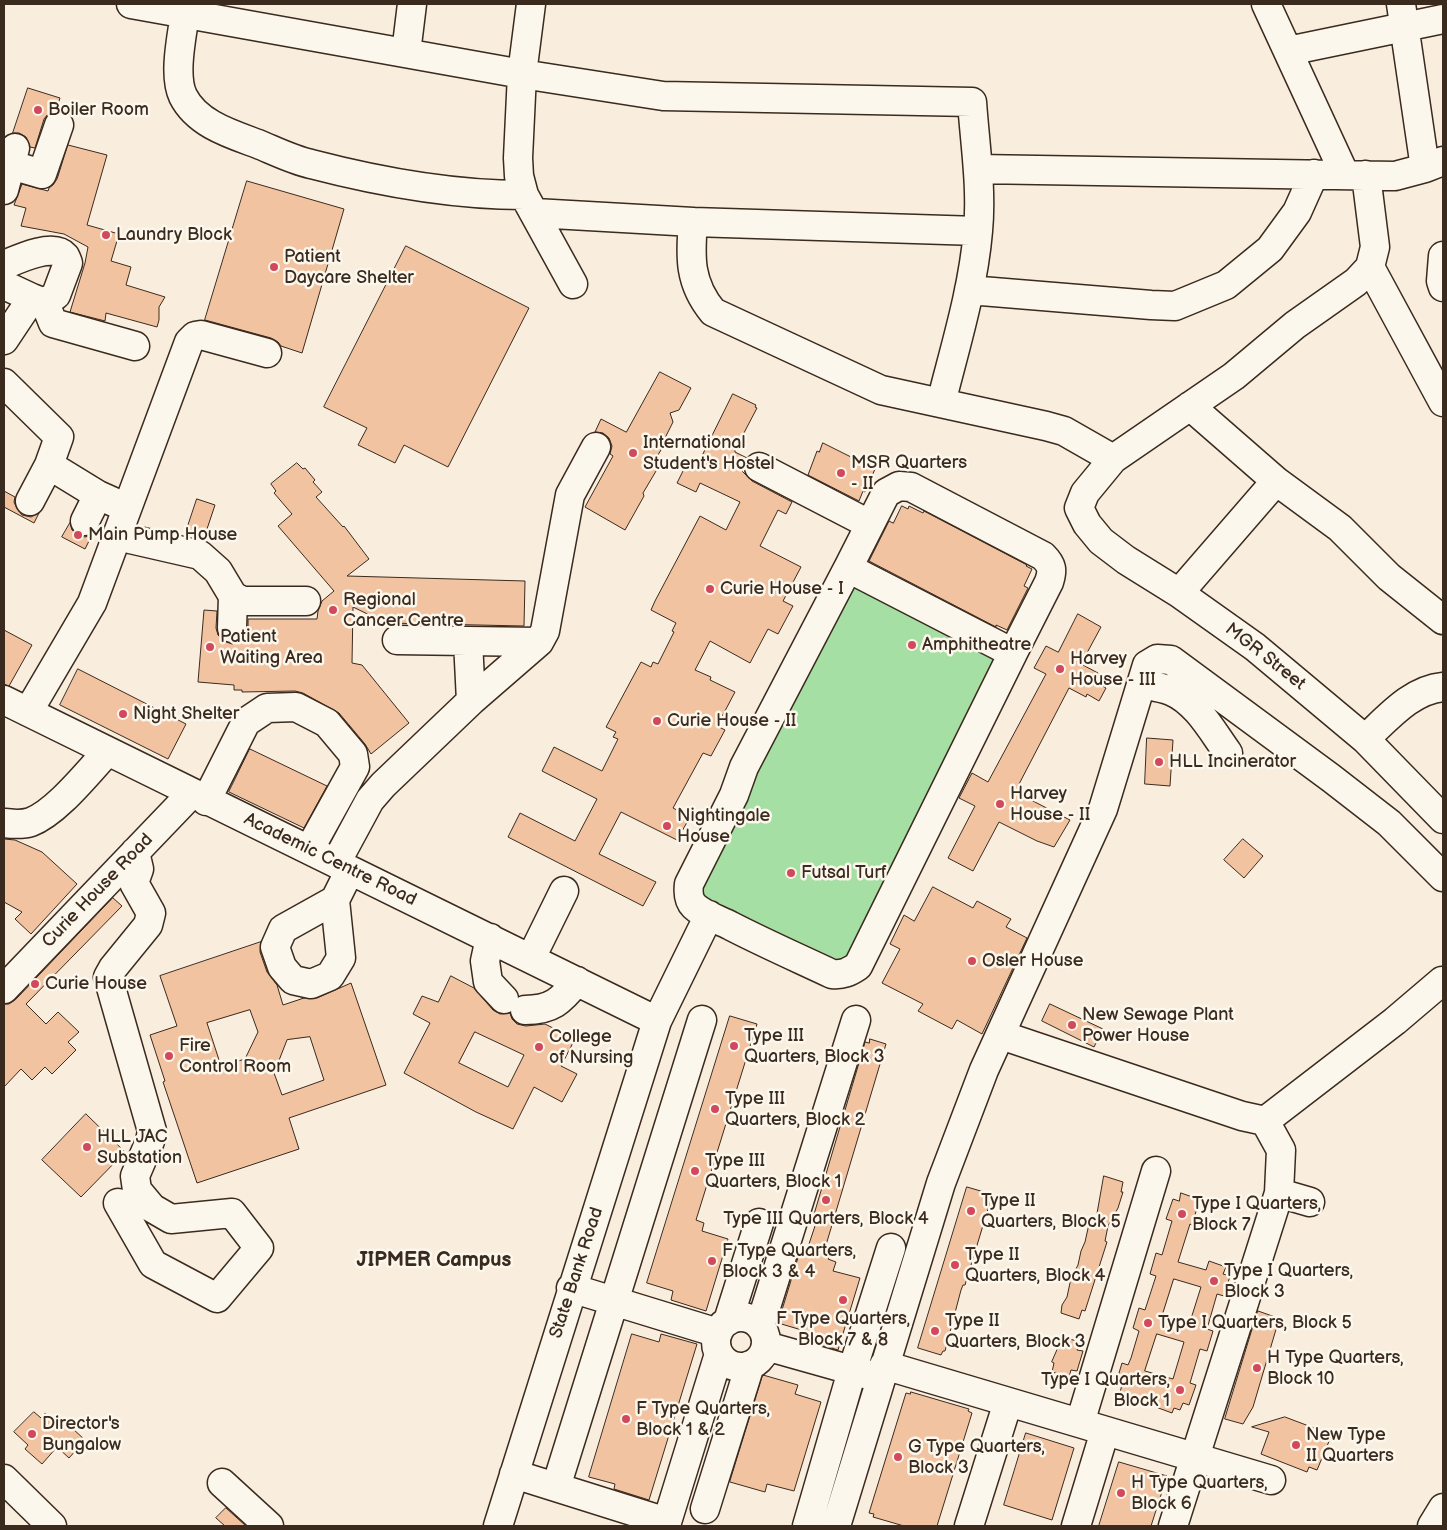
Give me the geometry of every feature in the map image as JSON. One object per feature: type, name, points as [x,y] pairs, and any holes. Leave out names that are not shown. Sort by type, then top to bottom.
[{"type":"street","points":[[131,4],[522,74],[663,96],[972,102],[978,169],[978,231],[970,290],[941,403]]},
{"type":"street","points":[[406,53],[412,4]]},
{"type":"street","points":[[531,4],[522,74],[518,158],[519,176],[529,204],[573,284]]},
{"type":"street","points":[[693,222],[690,256],[696,283],[703,300],[713,312],[881,390],[1064,431],[1113,459],[1234,376],[1295,325],[1356,282],[1370,267],[1376,247],[1356,175],[1288,51],[1266,4]]},
{"type":"street","points":[[185,13],[179,63],[180,85],[183,97],[197,113],[218,129],[318,166],[381,179],[485,195],[529,204],[693,222],[978,231]]},
{"type":"street","points":[[978,169],[1395,176],[1434,164],[1403,16]]},
{"type":"street","points":[[1288,51],[1403,16],[1443,19]]},
{"type":"street","points":[[10,168],[42,174],[59,125]]},
{"type":"street","points":[[970,290],[1151,305],[1175,306],[1192,301],[1226,285],[1270,249],[1297,212],[1314,174]]},
{"type":"street","points":[[4,265],[37,252],[59,252],[65,256],[68,263],[56,295],[38,301],[4,340]]},
{"type":"street","points":[[1443,256],[1441,280],[1443,287]]},
{"type":"street","points":[[1370,267],[1443,402]]},
{"type":"street","points":[[4,285],[38,301],[53,324],[135,346]]},
{"type":"street","points":[[28,712],[92,604],[189,342],[195,336],[201,335],[267,353]]},
{"type":"street","points":[[4,383],[59,437],[49,465],[30,501]]},
{"type":"street","points":[[1190,406],[1276,481],[1340,528],[1389,577],[1443,620]]},
{"type":"street","points":[[335,900],[343,866],[370,800],[383,784],[471,701],[538,642],[545,631],[570,495],[596,447]]},
{"type":"street","name":"MGR Street","points":[[1113,459],[1085,493],[1079,508],[1086,524],[1102,541],[1126,560],[1179,593],[1255,647],[1366,739],[1443,819]]},
{"type":"street","points":[[49,465],[98,495],[127,508]]},
{"type":"street","points":[[759,467],[869,524]]},
{"type":"street","points":[[1179,593],[1276,481]]},
{"type":"street","points":[[899,486],[911,487],[1043,556],[1052,567],[1052,574],[858,966],[845,974],[832,974],[778,950],[709,915],[695,907],[690,901],[688,893],[689,884],[734,795],[744,767],[848,568],[886,492],[899,486]]},
{"type":"street","points":[[85,522],[98,495]]},
{"type":"street","points":[[117,536],[200,555],[218,571],[233,596],[243,601],[306,601]]},
{"type":"street","points":[[848,568],[1013,653]]},
{"type":"street","points":[[232,628],[233,596]]},
{"type":"street","points":[[397,640],[538,642]]},
{"type":"street","points":[[468,641],[471,701]]},
{"type":"street","points":[[836,1526],[882,1372],[942,1183],[984,1070],[1103,809],[1147,666],[1157,659],[1171,660],[1389,823],[1443,877]]},
{"type":"street","points":[[1141,684],[1172,691],[1196,708],[1228,753]]},
{"type":"street","points":[[1366,739],[1420,692],[1443,687]]},
{"type":"street","name":"Academic Centre Road","points":[[4,700],[657,1021]]},
{"type":"street","name":"Curie House Road","points":[[4,989],[72,904],[199,797],[246,722],[268,708],[296,707],[327,723],[353,754],[355,767],[309,850]]},
{"type":"street","points":[[4,823],[23,824],[36,819],[64,798],[107,752]]},
{"type":"street","points":[[118,1203],[153,1264],[217,1298],[260,1248],[232,1213],[171,1219],[152,1208],[137,1190],[135,1176],[150,1141],[152,1131],[108,977],[113,968],[148,925],[151,912],[134,883],[139,869],[135,852]]},
{"type":"street","points":[[531,958],[564,891]]},
{"type":"street","name":"State Bank Road","points":[[498,1526],[657,1021],[709,915]]},
{"type":"street","points":[[490,938],[485,961],[488,982],[515,1004],[541,1010],[562,999],[577,981]]},
{"type":"street","points":[[1265,1121],[1395,1021],[1442,981]]},
{"type":"street","points":[[556,1487],[702,1020]]},
{"type":"street","points":[[705,1509],[759,1346],[856,1020]]},
{"type":"street","points":[[1001,1035],[1242,1116],[1265,1121],[1282,1150],[1279,1193],[1173,1526]]},
{"type":"street","points":[[1076,1526],[1093,1427],[1156,1171]]},
{"type":"street","points":[[1279,1193],[1310,1202]]},
{"type":"street","points":[[514,1474],[667,1522],[721,1336],[759,1223]]},
{"type":"street","points":[[807,1526],[890,1248]]},
{"type":"street","points":[[572,1288],[721,1336]]},
{"type":"street","points":[[721,1336],[741,1317],[748,1318],[759,1346]]},
{"type":"street","points":[[721,1336],[729,1364],[736,1366],[759,1346]]},
{"type":"street","points":[[759,1346],[852,1371],[882,1372],[1008,1402],[1271,1480]]},
{"type":"street","points":[[969,1526],[1008,1402]]},
{"type":"street","points":[[4,1479],[52,1526]]},
{"type":"street","points":[[222,1483],[269,1526]]},
{"type":"street","points":[[1432,1526],[1443,1508]]},
{"type":"green space","points":[[853,583],[997,654],[856,957],[841,967],[708,904],[701,896],[702,885],[753,788],[756,771]]},
{"type":"building","name":"Boiler Room","points":[[28,88],[60,98],[56,110],[49,113],[44,119],[35,148],[30,147],[26,137],[19,133],[13,133]]},
{"type":"building","name":"Laundry Block","points":[[68,145],[107,155],[87,225],[119,234],[111,261],[131,267],[126,285],[165,297],[159,307],[157,327],[106,313],[105,321],[70,312],[88,247],[64,234],[21,226],[26,208],[14,205],[22,184],[48,191],[57,179]]},
{"type":"building","name":"Patient Daycare Shelter","points":[[247,181],[344,209],[302,353],[281,346],[271,338],[205,320]]},
{"type":"building","points":[[406,246],[529,308],[448,467],[404,445],[395,463],[358,445],[367,428],[324,407]]},
{"type":"building","name":"International Student's Hostel","points":[[660,372],[691,388],[679,410],[670,413],[673,422],[656,458],[662,461],[643,493],[644,496],[625,530],[585,507],[613,456],[610,454],[612,446],[609,438],[603,433],[595,432],[601,419],[626,432]]},
{"type":"building","points":[[733,394],[756,405],[755,407],[757,408],[735,450],[735,452],[747,458],[741,470],[752,481],[792,502],[786,514],[778,510],[760,546],[801,567],[783,601],[793,606],[778,634],[768,629],[750,663],[710,641],[695,670],[711,677],[710,680],[735,692],[717,726],[725,730],[711,756],[703,753],[673,808],[690,817],[677,840],[621,812],[599,854],[656,882],[643,906],[508,837],[520,813],[575,841],[597,799],[542,771],[554,747],[602,771],[618,739],[613,737],[616,732],[606,727],[641,662],[651,667],[653,662],[658,664],[674,632],[672,631],[676,623],[651,610],[655,601],[700,516],[726,530],[740,502],[700,483],[696,492],[677,483],[689,459],[698,463]]},
{"type":"building","name":"MSR Quarters - II","points":[[823,443],[875,469],[859,501],[808,475],[817,451],[819,452]]},
{"type":"building","name":"Regional Cancer Centre","points":[[297,463],[303,469],[305,468],[315,480],[313,482],[322,492],[316,497],[344,526],[369,559],[347,576],[525,581],[524,626],[386,623],[353,607],[352,663],[362,665],[409,723],[371,754],[339,713],[303,693],[295,691],[242,692],[242,690],[234,690],[234,685],[198,682],[204,610],[217,611],[216,628],[218,635],[224,641],[232,644],[245,637],[248,629],[248,619],[317,619],[322,601],[334,591],[278,526],[292,514],[274,493],[276,491],[271,484]]},
{"type":"building","points":[[4,491],[15,497],[14,502],[22,515],[31,517],[39,513],[34,523],[4,507]]},
{"type":"building","points":[[197,499],[215,505],[205,535],[187,529]]},
{"type":"building","points":[[902,506],[908,509],[909,506],[923,513],[924,511],[1032,569],[1024,586],[1028,588],[1007,630],[996,625],[996,627],[869,561],[889,521],[893,523]]},
{"type":"building","name":"Main Pump House","points":[[70,523],[72,530],[78,535],[85,537],[92,535],[85,549],[62,537]]},
{"type":"building","points":[[1078,614],[1101,627],[1081,664],[1098,673],[1097,675],[1102,678],[1099,684],[1106,688],[1099,701],[1087,694],[1086,697],[1069,688],[1018,786],[1034,795],[1031,800],[1070,820],[1054,847],[1037,841],[999,822],[973,871],[948,858],[975,806],[959,798],[972,773],[988,782],[1046,674],[1034,668],[1046,646],[1058,652]]},
{"type":"building","points":[[4,630],[32,645],[9,686],[4,684]]},
{"type":"building","name":"Night Shelter","points":[[78,669],[186,724],[168,759],[60,705]]},
{"type":"building","name":"HLL Incinerator","points":[[1147,738],[1173,740],[1170,786],[1145,784]]},
{"type":"building","name":"Night Shelter","points":[[250,749],[327,786],[304,828],[229,792]]},
{"type":"building","points":[[4,839],[15,840],[42,852],[77,884],[31,934],[15,919],[22,912],[4,902]]},
{"type":"building","points":[[1243,839],[1263,856],[1244,878],[1224,860]]},
{"type":"building","name":"Osler House","points":[[933,887],[973,908],[977,901],[1011,919],[1006,927],[1027,938],[982,1034],[957,1020],[952,1029],[918,1011],[923,1004],[882,983],[900,949],[890,944],[904,915],[914,921]]},
{"type":"building","name":"Curie House","points":[[113,898],[122,906],[26,1004],[46,1024],[58,1012],[79,1032],[68,1042],[76,1050],[52,1074],[45,1067],[32,1080],[21,1069],[4,1087],[4,1004],[9,1004],[15,1000]]},
{"type":"building","points":[[261,942],[260,952],[267,972],[277,985],[283,1005],[304,998],[317,998],[351,983],[386,1085],[289,1118],[299,1149],[197,1183],[163,1082],[165,1081],[150,1035],[177,1026],[160,976]],"holes":[[[250,1010],[258,1032],[245,1059],[221,1066],[207,1023]],[[310,1037],[324,1080],[282,1095],[274,1073],[287,1040]]]},
{"type":"building","name":"College of Nursing","points":[[451,976],[474,988],[493,1010],[500,1014],[510,1013],[512,1019],[517,1024],[526,1026],[545,1024],[575,1039],[561,1066],[577,1074],[562,1102],[534,1087],[513,1129],[476,1112],[404,1073],[430,1023],[413,1014],[422,996],[438,1002]],"holes":[[[475,1032],[524,1055],[508,1087],[459,1063]]]},
{"type":"building","name":"New Sewage Plant Power House","points":[[1050,1004],[1103,1029],[1094,1047],[1042,1021]]},
{"type":"building","points":[[730,1016],[757,1024],[696,1220],[704,1223],[702,1231],[728,1239],[706,1311],[671,1300],[673,1291],[647,1283]]},
{"type":"building","points":[[870,1039],[886,1044],[823,1255],[836,1262],[833,1271],[860,1278],[838,1350],[802,1339],[805,1331],[778,1323],[800,1251],[806,1253],[816,1223],[812,1221],[865,1042],[869,1043]]},
{"type":"building","name":"HLL JAC Substation","points":[[86,1114],[125,1152],[81,1197],[42,1160]]},
{"type":"building","points":[[1104,1176],[1123,1182],[1121,1192],[1123,1192],[1118,1208],[1108,1226],[1105,1241],[1107,1242],[1085,1311],[1082,1310],[1079,1319],[1061,1313],[1062,1305],[1067,1297],[1071,1278],[1078,1265],[1091,1215],[1096,1217]]},
{"type":"building","points":[[967,1187],[991,1194],[991,1199],[965,1285],[963,1285],[961,1290],[945,1351],[941,1355],[918,1348]]},
{"type":"building","points":[[1181,1193],[1198,1199],[1192,1225],[1190,1224],[1178,1262],[1206,1270],[1209,1261],[1226,1267],[1223,1274],[1230,1276],[1224,1296],[1217,1294],[1207,1329],[1213,1331],[1207,1351],[1200,1349],[1190,1383],[1196,1385],[1189,1405],[1183,1403],[1180,1410],[1174,1408],[1172,1413],[1126,1396],[1126,1394],[1120,1392],[1122,1385],[1116,1383],[1122,1363],[1128,1365],[1131,1358],[1139,1331],[1133,1328],[1139,1308],[1145,1310],[1156,1276],[1150,1274],[1156,1253],[1162,1255],[1172,1221],[1166,1219],[1173,1199],[1179,1201]],"holes":[[[1174,1279],[1201,1287],[1189,1325],[1162,1317]],[[1157,1334],[1184,1342],[1173,1379],[1145,1371]]]},
{"type":"building","name":"H Type Quarters, Block 10","points":[[1258,1311],[1278,1318],[1277,1326],[1253,1407],[1243,1424],[1225,1419]]},
{"type":"building","name":"F Type Quarters, Block 1 & 2","points":[[632,1334],[659,1342],[661,1334],[697,1344],[649,1500],[614,1489],[615,1484],[589,1477]]},
{"type":"building","points":[[1063,1337],[1080,1342],[1077,1350],[1083,1351],[1077,1371],[1071,1370],[1069,1377],[1052,1372],[1054,1363],[1052,1362]]},
{"type":"building","points":[[763,1375],[798,1385],[795,1394],[821,1402],[794,1491],[767,1484],[765,1492],[730,1482]]},
{"type":"building","points":[[911,1392],[969,1409],[968,1411],[972,1413],[937,1526],[904,1526],[873,1517],[874,1514],[869,1513],[906,1393],[910,1394]]},
{"type":"building","name":"Director's Bungalow","points":[[34,1412],[41,1418],[45,1413],[53,1420],[58,1415],[85,1440],[69,1458],[57,1447],[42,1464],[25,1449],[28,1445],[14,1432]]},
{"type":"building","name":"New Type II Quarters","points":[[1285,1417],[1322,1431],[1321,1434],[1330,1439],[1317,1470],[1309,1467],[1307,1472],[1261,1454],[1269,1432],[1252,1427]]},
{"type":"building","points":[[1026,1433],[1074,1448],[1052,1520],[1004,1505]]},
{"type":"building","points":[[1119,1462],[1167,1476],[1151,1526],[1099,1526]]},
{"type":"building","points":[[226,1508],[246,1526],[225,1526],[216,1518]]},
{"type":"place","name":"Boiler Room","points":[[38,110]]},
{"type":"place","name":"Laundry Block","points":[[106,235]]},
{"type":"place","name":"Patient Daycare Shelter","points":[[274,267]]},
{"type":"place","name":"International Student's Hostel","points":[[633,453]]},
{"type":"place","name":"MSR Quarters - II","points":[[841,473]]},
{"type":"place","name":"Main Pump House","points":[[78,535]]},
{"type":"place","name":"Curie House - I","points":[[710,589]]},
{"type":"place","name":"Regional Cancer Centre","points":[[333,610]]},
{"type":"place","name":"Amphitheatre","points":[[912,645]]},
{"type":"place","name":"Patient Waiting Area","points":[[210,647]]},
{"type":"place","name":"Harvey House - III","points":[[1060,669]]},
{"type":"place","name":"Night Shelter","points":[[123,714]]},
{"type":"place","name":"Curie House - II","points":[[657,721]]},
{"type":"place","name":"HLL Incinerator","points":[[1159,762]]},
{"type":"place","name":"Harvey House - II","points":[[1000,804]]},
{"type":"place","name":"Nightingale House","points":[[667,826]]},
{"type":"place","name":"Futsal Turf","points":[[791,873]]},
{"type":"place","name":"Osler House","points":[[972,961]]},
{"type":"place","name":"Curie House","points":[[35,984]]},
{"type":"place","name":"New Sewage Plant Power House","points":[[1072,1025]]},
{"type":"place","name":"Type III Quarters, Block 3","points":[[734,1046]]},
{"type":"place","name":"College of Nursing","points":[[539,1047]]},
{"type":"place","name":"Fire Control Room","points":[[169,1056]]},
{"type":"place","name":"Type III Quarters, Block 2","points":[[715,1109]]},
{"type":"place","name":"HLL JAC Substation","points":[[87,1147]]},
{"type":"place","name":"Type III Quarters, Block 1","points":[[695,1171]]},
{"type":"place","name":"Type III Quarters, Block 4","points":[[826,1200]]},
{"type":"place","name":"Type II Quarters, Block 5","points":[[971,1211]]},
{"type":"place","name":"Type I Quarters, Block 7","points":[[1182,1214]]},
{"type":"place","name":"F Type Quarters, Block 3 & 4","points":[[712,1261]]},
{"type":"place","name":"Type II Quarters, Block 4","points":[[955,1265]]},
{"type":"place","name":"Type I Quarters, Block 3","points":[[1214,1281]]},
{"type":"place","name":"F Type Quarters, Block 7 & 8","points":[[843,1300]]},
{"type":"place","name":"Type I Quarters, Block 5","points":[[1148,1323]]},
{"type":"place","name":"Type II Quarters, Block 3","points":[[935,1331]]},
{"type":"place","name":"H Type Quarters, Block 10","points":[[1257,1368]]},
{"type":"place","name":"Type I Quarters, Block 1","points":[[1180,1390]]},
{"type":"place","name":"F Type Quarters, Block 1 & 2","points":[[626,1419]]},
{"type":"place","name":"Director's Bungalow","points":[[32,1434]]},
{"type":"place","name":"New Type II Quarters","points":[[1296,1445]]},
{"type":"place","name":"G Type Quarters, Block 3","points":[[898,1457]]},
{"type":"place","name":"H Type Quarters, Block 6","points":[[1121,1493]]},
{"type":"district","name":"JIPMER Campus","points":[[434,1261]]}]
